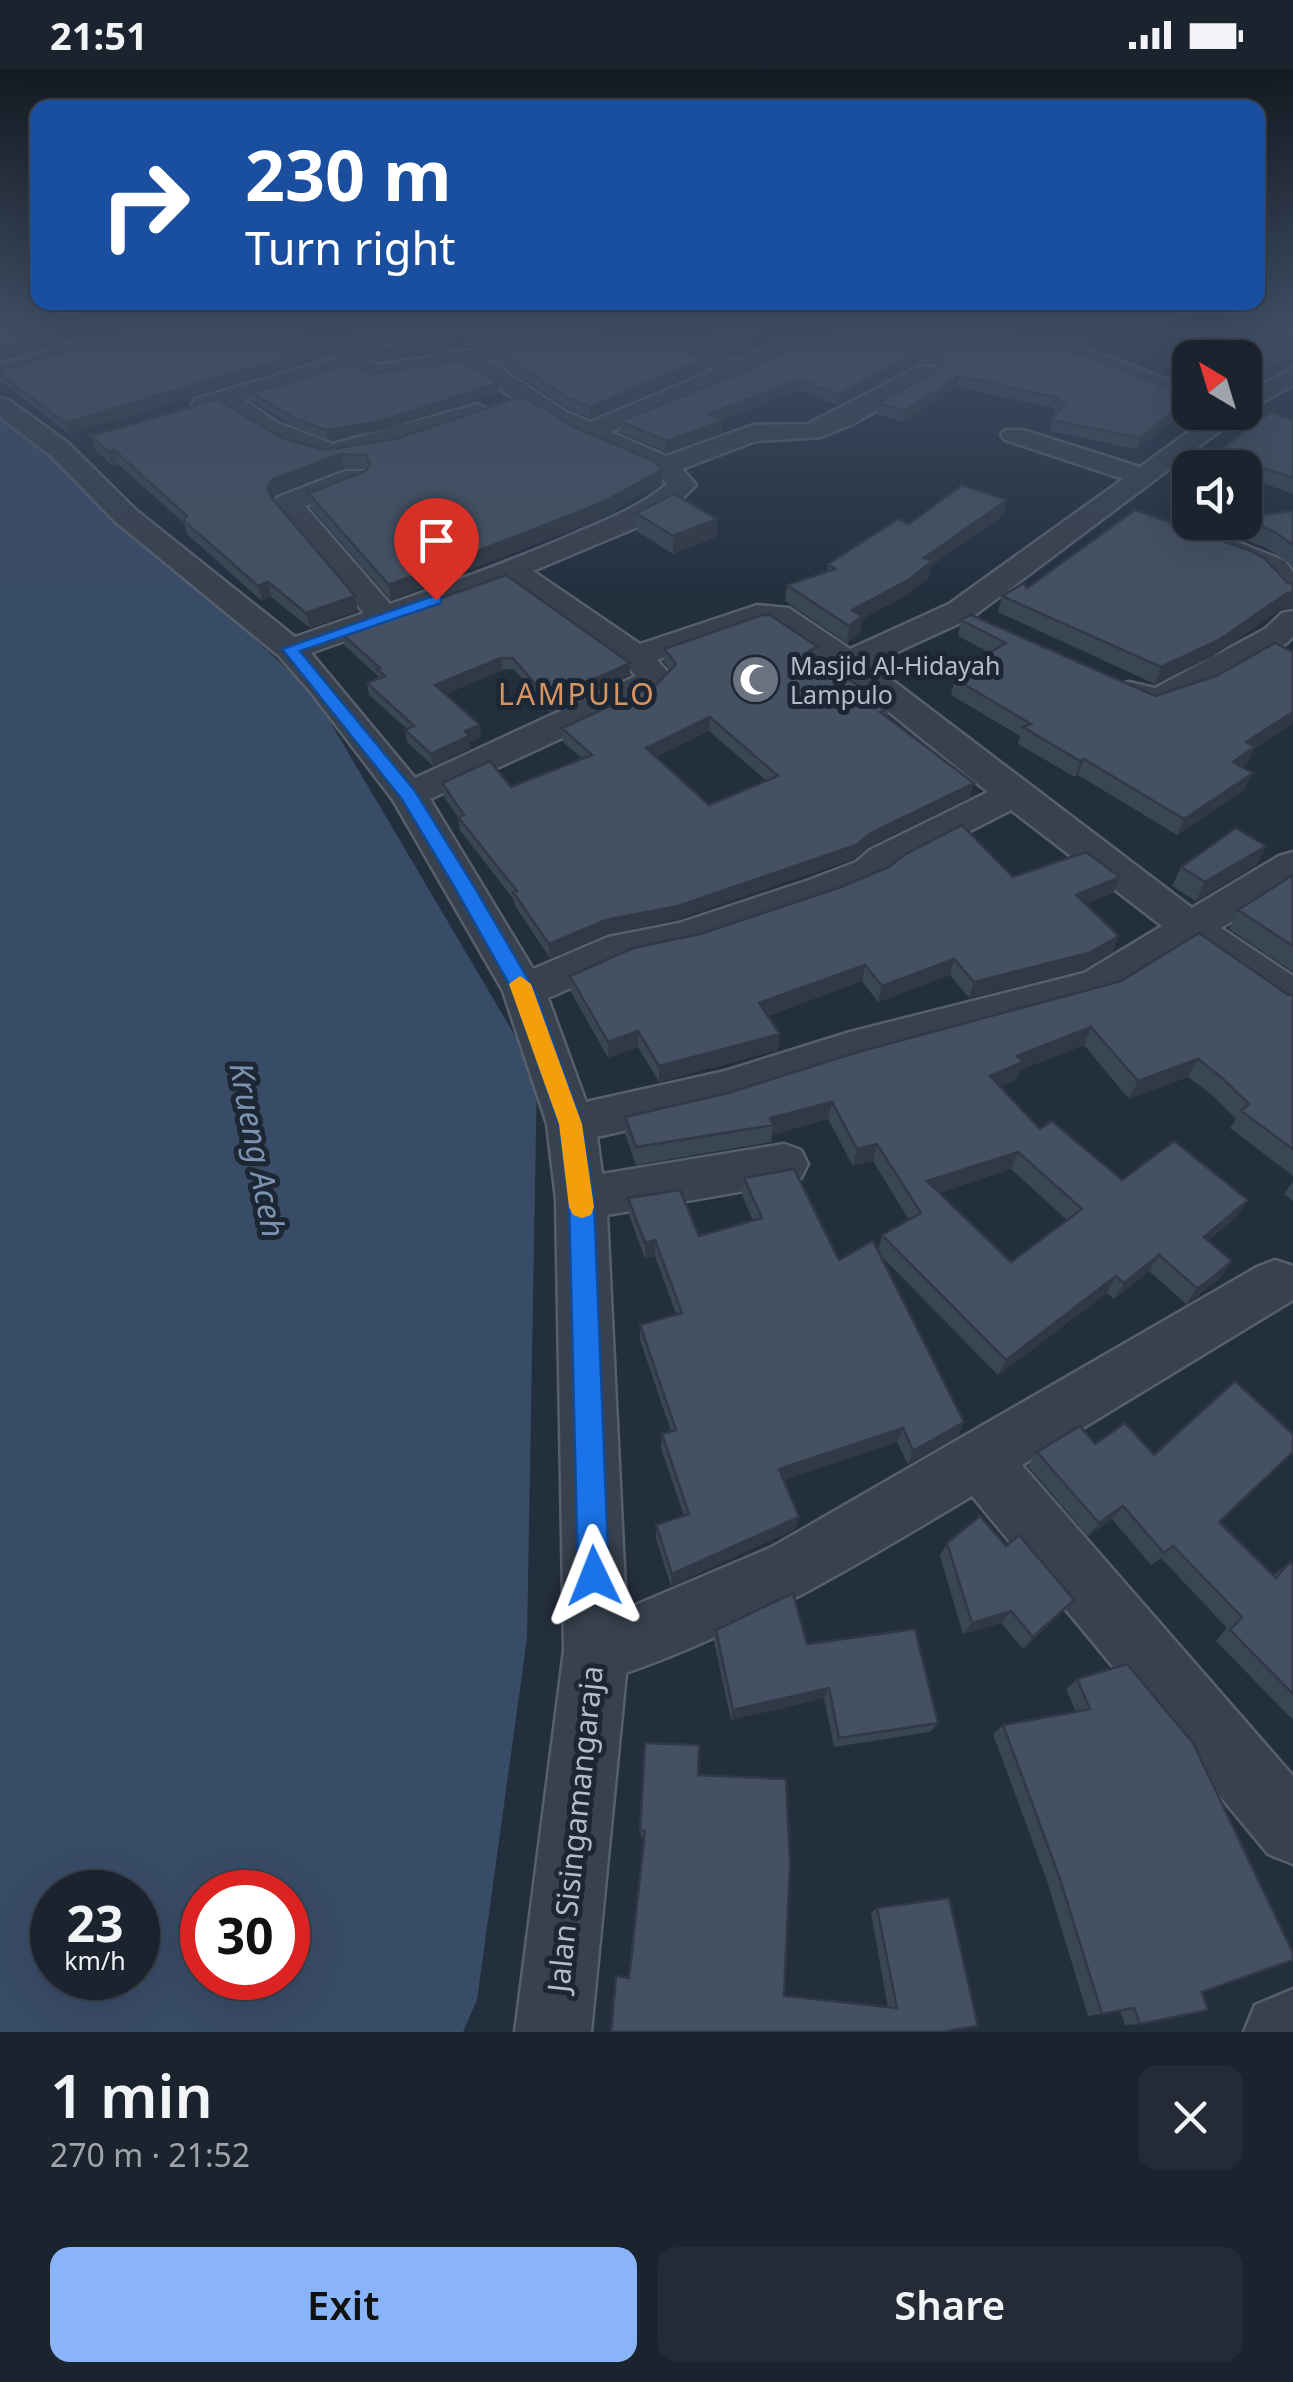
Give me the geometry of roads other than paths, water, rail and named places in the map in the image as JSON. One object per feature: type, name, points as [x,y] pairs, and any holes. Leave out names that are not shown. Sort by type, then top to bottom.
[{"type":"street","name":"Jalan Sisingamangaraja","points":[[9,411],[68,446],[126,517],[290,649],[409,795],[524,991],[570,1124],[582,1200],[596,1651],[553,2032]]},
{"type":"street","points":[[243,411],[269,428],[332,453],[483,411]]},
{"type":"street","points":[[290,649],[386,618],[511,570],[670,499],[682,485],[665,466],[586,433],[547,411]]},
{"type":"street","points":[[586,433],[642,411]]},
{"type":"street","points":[[665,466],[753,434],[812,432],[859,411]]},
{"type":"street","points":[[848,662],[960,610],[1208,430]]},
{"type":"street","points":[[1014,435],[1143,478]]},
{"type":"street","points":[[355,477],[288,504],[386,618]]},
{"type":"street","points":[[1104,504],[1139,516]]},
{"type":"street","points":[[1206,540],[1274,567],[1293,592]]},
{"type":"street","points":[[409,795],[651,683],[654,672],[636,656],[511,570]]},
{"type":"street","points":[[960,610],[994,627]]},
{"type":"street","points":[[636,656],[757,614],[770,613],[848,662],[1014,794],[1293,998]]},
{"type":"street","points":[[1094,676],[1142,697],[1163,698],[1288,634]]},
{"type":"street","points":[[524,991],[623,948],[683,937],[838,884],[1014,794]]},
{"type":"street","points":[[570,1124],[725,1089],[850,1049],[1097,985],[1293,865]]},
{"type":"street","points":[[582,1200],[784,1164]]},
{"type":"street","points":[[596,1651],[669,1626],[794,1569],[1275,1282]]},
{"type":"street","points":[[980,1461],[1292,1824]]},
{"type":"street","points":[[1282,2032],[1293,2027]]},
{"type":"water","name":"Krueng Aceh","points":[[0,414],[47,447],[313,693],[537,1073],[527,1638],[477,2000],[463,2032],[0,2032]]},
{"type":"place","name":"Masjid Al-Hidayah Lampulo","points":[[755,680]]},
{"type":"district","name":"LAMPULO","points":[[577,695]]}]
